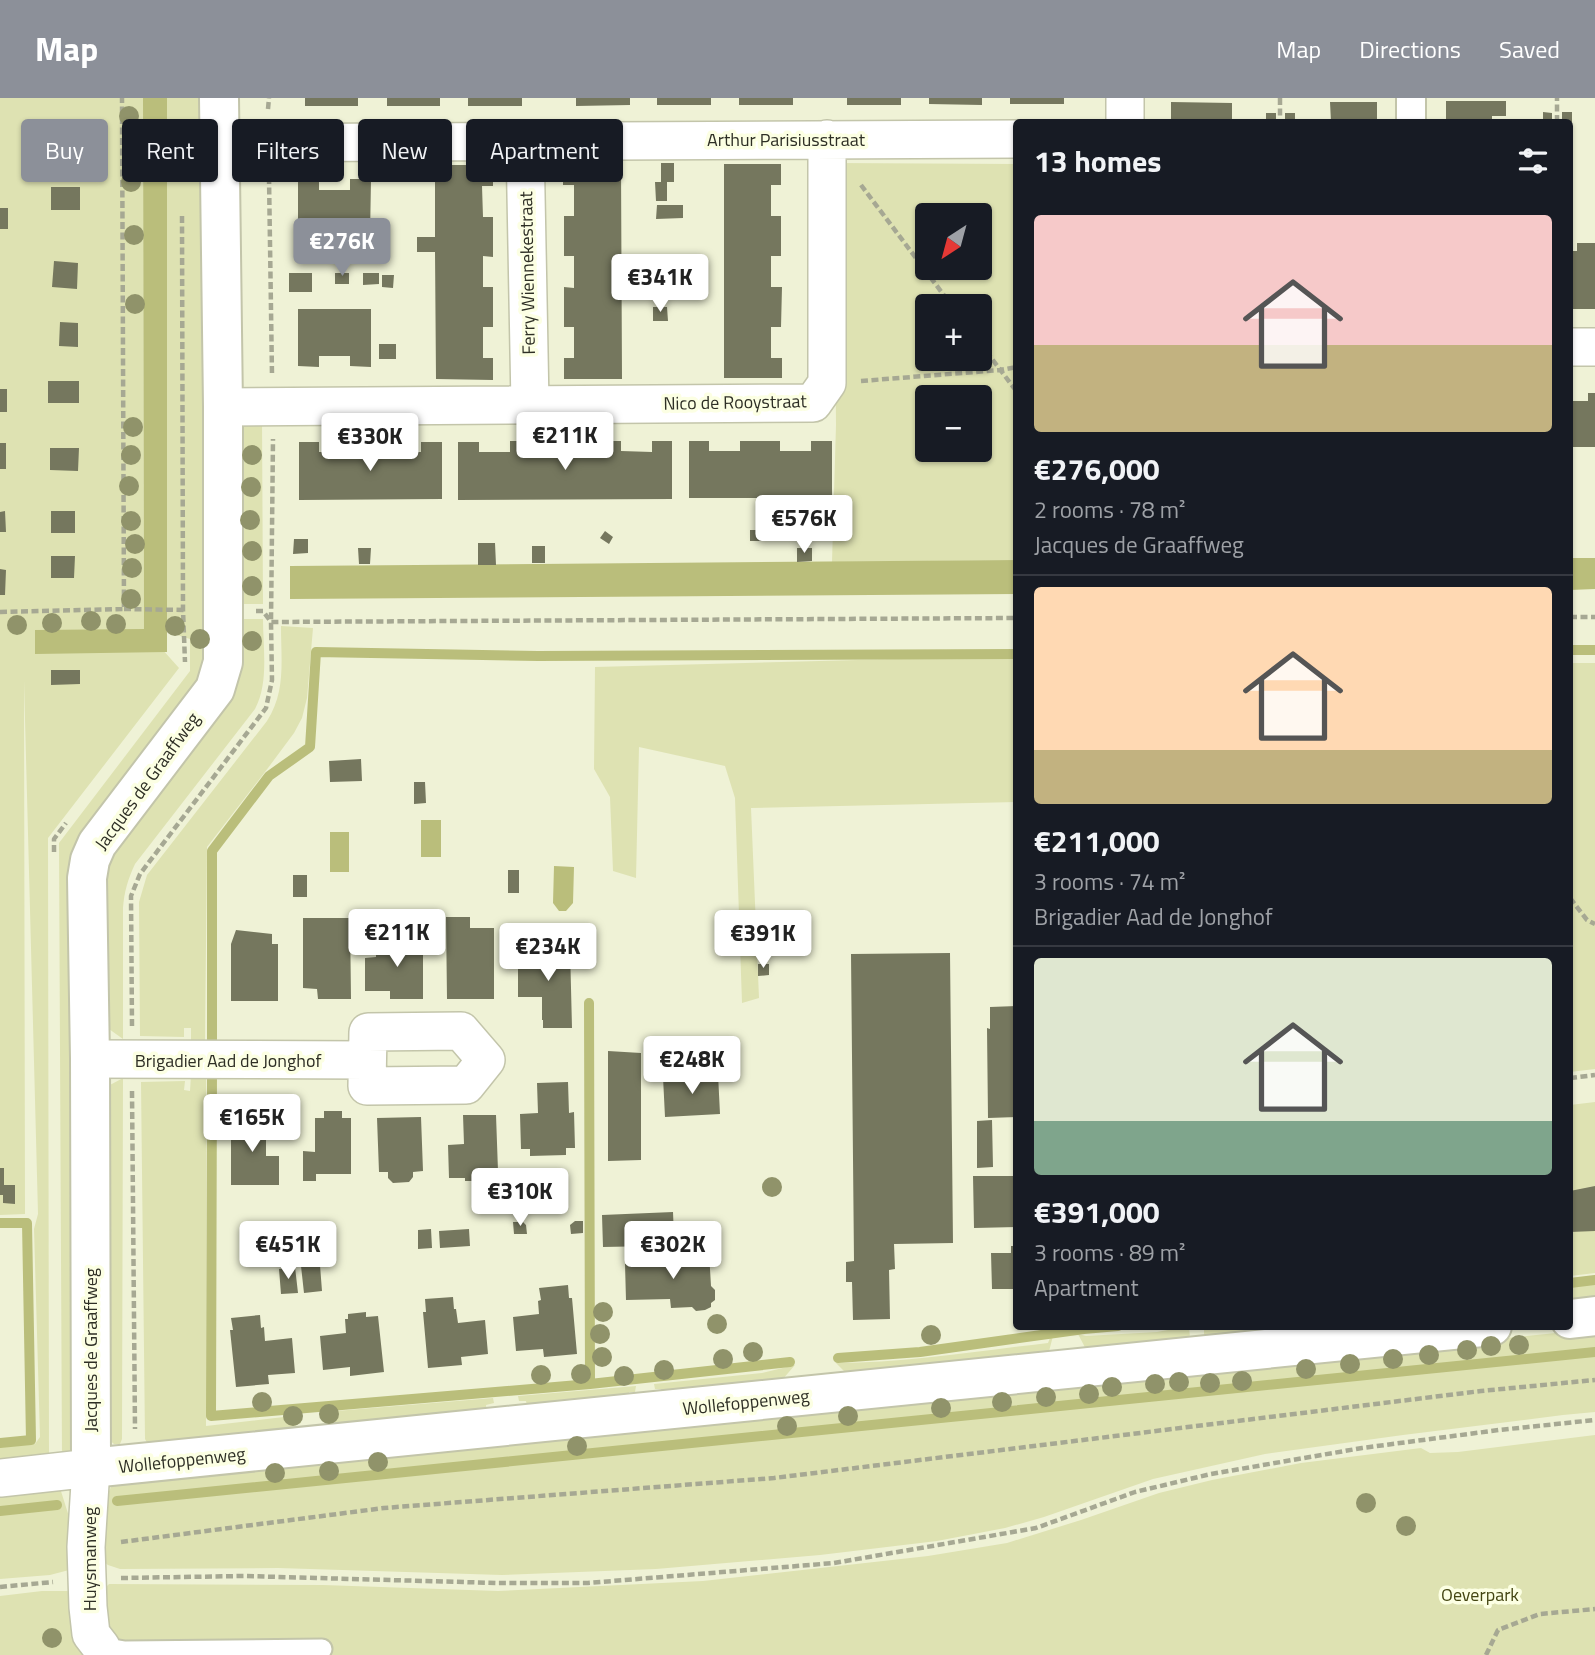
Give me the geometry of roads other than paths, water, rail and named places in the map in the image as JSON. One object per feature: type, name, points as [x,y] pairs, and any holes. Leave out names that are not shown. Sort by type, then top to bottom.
[{"type":"street","name":"Jacques de Graaffweg","points":[[91,1468],[87,878],[90,860],[97,844],[215,690],[223,663],[219,98]]},
{"type":"street","points":[[1125,98],[1125,119]]},
{"type":"street","points":[[1411,98],[1411,119]]},
{"type":"street","name":"Nico de Rooystraat","points":[[223,407],[813,403],[827,383],[827,139]]},
{"type":"street","name":"Arthur Parisiusstraat","points":[[623,140],[1013,139]]},
{"type":"street","name":"Arthur Parisiusstraat","points":[[219,143],[466,142]]},
{"type":"street","name":"Ferry Wiennekestraat","points":[[526,182],[530,404]]},
{"type":"street","points":[[1573,347],[1595,347]]},
{"type":"street","name":"Brigadier Aad de Jonghof","points":[[90,1059],[367,1060]]},
{"type":"street","points":[[1573,1319],[1595,1316]]},
{"type":"street","name":"Wollefoppenweg","points":[[0,1478],[1453,1330]]},
{"type":"street","name":"Huysmanweg","points":[[91,1468],[86,1563],[90,1628],[93,1639],[101,1647]]},
{"type":"lane","points":[[101,1647],[125,1651],[322,1649]]},
{"type":"waterway","points":[[1573,650],[1595,650]]},
{"type":"waterway","points":[[212,1052],[212,851],[269,776],[310,747],[316,652],[538,656],[1013,654]]},
{"type":"waterway","points":[[589,1003],[590,1384]]},
{"type":"waterway","points":[[212,1067],[211,1416],[590,1384],[790,1362]]},
{"type":"waterway","points":[[0,1223],[27,1223],[31,1440],[0,1443]]},
{"type":"waterway","points":[[1573,1283],[1595,1280]]},
{"type":"waterway","points":[[838,1358],[920,1352],[1077,1330]]},
{"type":"waterway","points":[[117,1501],[1595,1352]]},
{"type":"waterway","points":[[0,1511],[57,1505]]},
{"type":"park label","name":"Oeverpark","points":[[1480,1594]]}]
